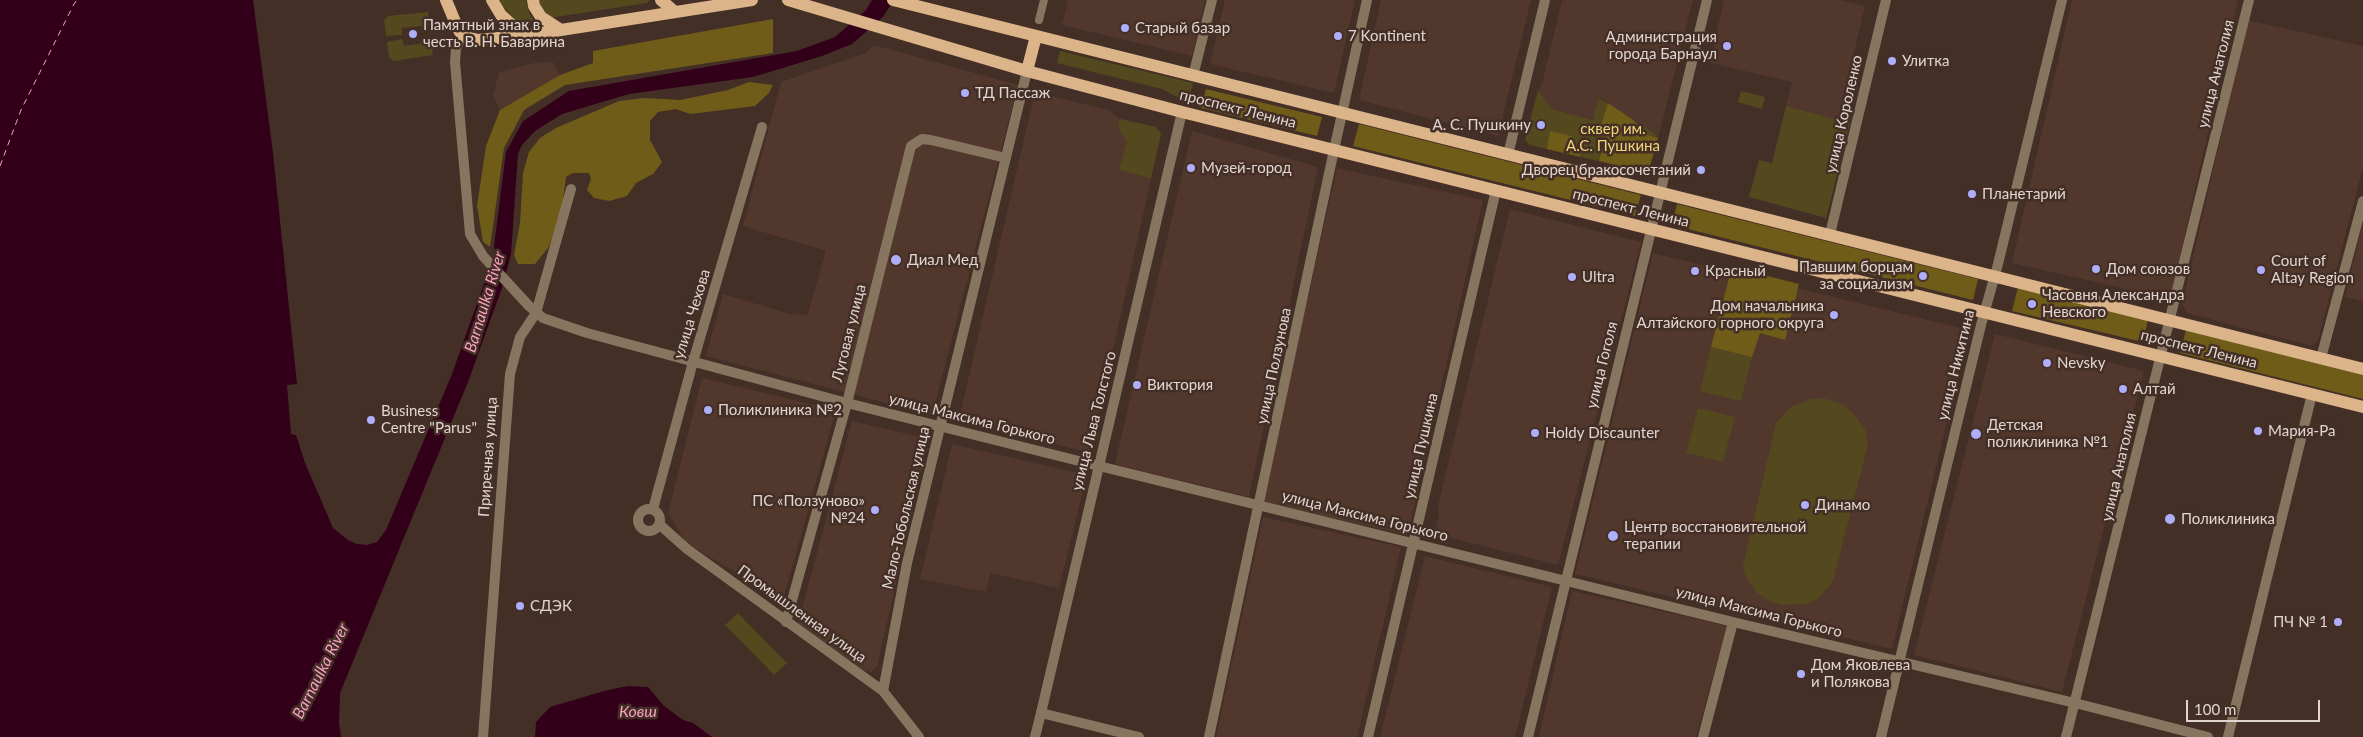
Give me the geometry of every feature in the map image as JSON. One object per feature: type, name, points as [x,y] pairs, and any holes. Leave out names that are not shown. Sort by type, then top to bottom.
[{"type":"main road","points":[[446,0],[463,36],[478,40],[529,35],[752,0]]},
{"type":"main road","points":[[453,0],[455,19]]},
{"type":"main road","points":[[492,0],[501,14],[513,26],[529,35]]},
{"type":"main road","points":[[533,0],[534,6],[541,17],[560,30]]},
{"type":"main road","points":[[662,0],[675,12]]},
{"type":"main road","name":"проспект Ленина","points":[[788,0],[1027,71],[1182,112],[2363,407]]},
{"type":"main road","name":"проспект Ленина","points":[[893,0],[2363,369]]},
{"type":"main road","points":[[1027,71],[1036,36]]},
{"type":"street","points":[[1039,20],[1044,0]]},
{"type":"street","points":[[1193,76],[1212,0]]},
{"type":"street","name":"улица Ползунова","points":[[1209,737],[1367,0]]},
{"type":"street","points":[[1508,155],[1546,0]]},
{"type":"street","name":"улица Гоголя","points":[[1528,737],[1707,0]]},
{"type":"street","name":"улица Короленко","points":[[1830,234],[1886,0]]},
{"type":"street","name":"улица Никитина","points":[[1881,737],[2062,0]]},
{"type":"street","name":"улица Анатолия","points":[[2066,737],[2162,357],[2249,0]]},
{"type":"street","name":"улица Максима Горького","points":[[463,36],[456,48],[455,62],[470,234],[483,256],[525,302],[536,313],[561,326],[847,403],[1098,466],[2208,737]]},
{"type":"street","name":"Мало-Тобольская улица","points":[[883,691],[907,563],[1027,71]]},
{"type":"street","name":"улица Льва Толстого","points":[[1035,737],[1182,112]]},
{"type":"street","name":"улица Чехова","points":[[653,509],[693,362],[762,127]]},
{"type":"street","name":"Луговая улица","points":[[786,622],[847,403],[911,146],[922,139],[931,140],[1006,158]]},
{"type":"street","name":"Приречная улица","points":[[483,737],[510,374],[520,338],[536,313],[571,190]]},
{"type":"street","name":"улица Пушкина","points":[[1368,737],[1496,190]]},
{"type":"street","points":[[2322,358],[2363,201]]},
{"type":"street","points":[[2228,737],[2312,394]]},
{"type":"street","points":[[645,509],[653,509],[659,516],[659,524],[655,529],[644,529],[639,524],[640,513],[645,509]]},
{"type":"street","name":"Промышленная улица","points":[[659,524],[687,549],[883,691],[919,737]]},
{"type":"street","points":[[1703,737],[1734,622]]},
{"type":"street","points":[[1041,713],[1139,737]]},
{"type":"shaded area","points":[[1068,0],[1205,0],[1192,56],[1062,25]]},
{"type":"shaded area","points":[[1225,0],[1355,0],[1334,93],[1210,64]]},
{"type":"shaded area","points":[[1381,0],[1531,0],[1498,136],[1359,100]]},
{"type":"shaded area","points":[[1562,0],[1693,0],[1658,138],[1654,133],[1600,98],[1594,120],[1552,109],[1538,90],[1542,84]]},
{"type":"shaded area","points":[[1724,0],[1840,0],[1865,6],[1838,120],[1786,106],[1792,82],[1710,63]]},
{"type":"shaded area","points":[[2072,0],[2238,0],[2170,299],[2012,263]]},
{"type":"shaded area","points":[[2248,20],[2363,46],[2363,167],[2318,340],[2312,346],[2187,313],[2182,304]]},
{"type":"shaded area","points":[[874,45],[1018,85],[932,415],[706,356],[723,294],[794,315],[795,313],[807,316],[826,251],[743,226],[781,82],[866,53]]},
{"type":"shaded area","points":[[553,62],[560,75],[500,110],[493,96],[499,72],[534,63]]},
{"type":"shaded area","points":[[1035,92],[1108,110],[1120,119],[1156,127],[1161,134],[1090,453],[959,419]]},
{"type":"shaded area","points":[[1192,131],[1318,167],[1249,497],[1115,464]]},
{"type":"shaded area","points":[[1337,168],[1483,200],[1408,535],[1262,503]]},
{"type":"shaded area","points":[[1510,209],[1641,242],[1558,565],[1435,534],[1439,515],[1438,505]]},
{"type":"shaded area","points":[[2363,223],[2363,301],[2345,297]]},
{"type":"shaded area","points":[[1653,253],[1969,330],[1892,649],[1575,574]]},
{"type":"shaded area","points":[[1995,334],[2144,371],[2062,692],[1914,655]]},
{"type":"shaded area","points":[[702,378],[836,410],[783,600],[686,543],[668,513]]},
{"type":"shaded area","points":[[852,421],[929,439],[877,666],[871,672],[863,670],[798,624]]},
{"type":"shaded area","points":[[952,444],[1087,475],[1059,588],[990,573],[986,592],[920,579]]},
{"type":"shaded area","points":[[1263,517],[1401,547],[1357,737],[1216,737]]},
{"type":"shaded area","points":[[1425,556],[1552,587],[1515,737],[1380,737]]},
{"type":"shaded area","points":[[1572,591],[1727,626],[1696,737],[1539,737]]},
{"type":"green space","points":[[498,0],[526,0],[529,13],[535,21],[520,23],[514,19]]},
{"type":"green space","points":[[536,0],[650,0],[647,3],[549,18]]},
{"type":"green space","points":[[428,12],[430,25],[402,28],[402,35],[386,36],[384,20],[388,16]]},
{"type":"green space","points":[[773,19],[773,53],[565,85],[524,110],[504,148],[490,247],[483,242],[477,206],[486,146],[500,110],[560,75],[593,63],[593,51]]},
{"type":"green space","points":[[402,39],[404,46],[431,42],[433,55],[394,61],[389,58],[387,42]]},
{"type":"green space","points":[[1060,51],[1193,83],[1188,103],[1162,89],[1057,63]]},
{"type":"green space","points":[[749,82],[773,85],[769,93],[755,106],[690,114],[676,109],[658,112],[650,121],[650,140],[662,162],[653,174],[636,183],[627,196],[609,201],[594,198],[587,190],[591,179],[589,173],[573,173],[566,177],[563,200],[555,232],[548,248],[535,264],[518,264],[514,255],[520,223],[523,173],[529,152],[540,138],[556,128],[619,101],[644,98],[680,100],[728,90]]},
{"type":"green space","points":[[1206,89],[1322,117],[1317,136],[1201,108]]},
{"type":"green space","name":"сквер им. А.С. Пушкина","points":[[1538,90],[1552,109],[1593,120],[1599,98],[1654,133],[1658,138],[1650,166],[1641,171],[1530,145],[1525,140]]},
{"type":"green space","points":[[1741,91],[1765,97],[1762,109],[1738,102]]},
{"type":"green space","points":[[1608,103],[1632,119],[1644,134],[1658,138],[1650,166],[1641,171],[1599,161],[1608,128],[1601,126]]},
{"type":"green space","points":[[1786,106],[1850,123],[1826,218],[1749,197],[1759,160],[1772,163]]},
{"type":"green space","points":[[1120,119],[1156,127],[1161,134],[1151,178],[1119,170],[1127,142],[1118,127]]},
{"type":"green space","points":[[1359,124],[1641,195],[1635,216],[1353,146]]},
{"type":"green space","points":[[1550,131],[1571,136],[1581,157],[1547,149]]},
{"type":"green space","points":[[1677,204],[1978,279],[1973,300],[1672,225]]},
{"type":"green space","points":[[1732,267],[1799,284],[1785,340],[1760,333],[1752,357],[1711,347]]},
{"type":"green space","points":[[2018,287],[2148,319],[2143,342],[2012,311]]},
{"type":"green space","points":[[2186,330],[2363,375],[2363,399],[2180,353]]},
{"type":"green space","points":[[1711,347],[1752,357],[1741,401],[1700,391]]},
{"type":"green space","name":"Динамо","points":[[1823,398],[1842,404],[1851,411],[1865,429],[1868,444],[1833,581],[1820,597],[1807,604],[1782,605],[1772,602],[1757,593],[1745,575],[1743,566],[1776,423],[1791,407],[1811,399]]},
{"type":"green space","points":[[1698,408],[1735,417],[1723,462],[1686,453]]},
{"type":"green space","points":[[738,613],[787,663],[774,675],[725,625]]},
{"type":"water","name":"Barnaulka River","points":[[0,0],[253,0],[273,153],[297,384],[287,385],[291,434],[296,435],[305,463],[333,528],[348,540],[357,544],[367,545],[377,542],[386,530],[452,374],[486,278],[496,256],[494,246],[506,152],[523,121],[569,91],[797,51],[835,37],[866,10],[872,0],[894,0],[883,17],[852,44],[822,56],[753,77],[629,94],[562,114],[535,131],[522,145],[518,154],[511,254],[502,288],[468,382],[340,693],[339,723],[341,737],[0,737]]},
{"type":"water","name":"Ковш","points":[[628,686],[648,687],[664,706],[712,737],[535,737],[536,722],[550,707]]},
{"type":"ferry route","points":[[0,166],[21,110],[77,0]]},
{"type":"place","name":"Старый базар","points":[[1125,28]]},
{"type":"place","name":"Памятный знак в честь В. Н. Баварина","points":[[413,34]]},
{"type":"place","name":"7 Kontinent","points":[[1338,36]]},
{"type":"place","name":"Администрация города Барнаул","points":[[1727,46]]},
{"type":"place","name":"Улитка","points":[[1892,61]]},
{"type":"place","name":"ТД Пассаж","points":[[965,93]]},
{"type":"place","name":"А. С. Пушкину","points":[[1541,125]]},
{"type":"place","name":"Музей-город","points":[[1191,168]]},
{"type":"place","name":"Дворец бракосочетаний","points":[[1701,170]]},
{"type":"place","name":"Планетарий","points":[[1972,194]]},
{"type":"place","name":"Диал Мед","points":[[896,260]]},
{"type":"place","name":"Дом союзов","points":[[2096,269]]},
{"type":"place","name":"Court of Altay Region","points":[[2261,270]]},
{"type":"place","name":"Красный","points":[[1695,271]]},
{"type":"place","name":"Павшим борцам за социализм","points":[[1923,276]]},
{"type":"place","name":"Ultra","points":[[1572,277]]},
{"type":"place","name":"Часовня Александра Невского","points":[[2032,304]]},
{"type":"place","name":"Дом начальника Алтайского горного округа","points":[[1834,315]]},
{"type":"place","name":"Nevsky","points":[[2047,363]]},
{"type":"place","name":"Виктория","points":[[1137,385]]},
{"type":"place","name":"Алтай","points":[[2123,389]]},
{"type":"place","name":"Поликлиника №2","points":[[708,410]]},
{"type":"place","name":"Business Centre \"Parus\"","points":[[371,420]]},
{"type":"place","name":"Мария-Ра","points":[[2258,431]]},
{"type":"place","name":"Holdy Discaunter","points":[[1535,433]]},
{"type":"place","name":"Детская поликлиника №1","points":[[1976,434]]},
{"type":"place","name":"Динамо","points":[[1805,505]]},
{"type":"place","name":"ПС «Ползуново» №24","points":[[875,510]]},
{"type":"place","name":"Поликлиника","points":[[2170,519]]},
{"type":"place","name":"Центр восстановительной терапии","points":[[1613,536]]},
{"type":"place","name":"СДЭК","points":[[520,606]]},
{"type":"place","name":"ПЧ № 1","points":[[2338,622]]},
{"type":"place","name":"Дом Яковлева и Полякова","points":[[1801,674]]}]
